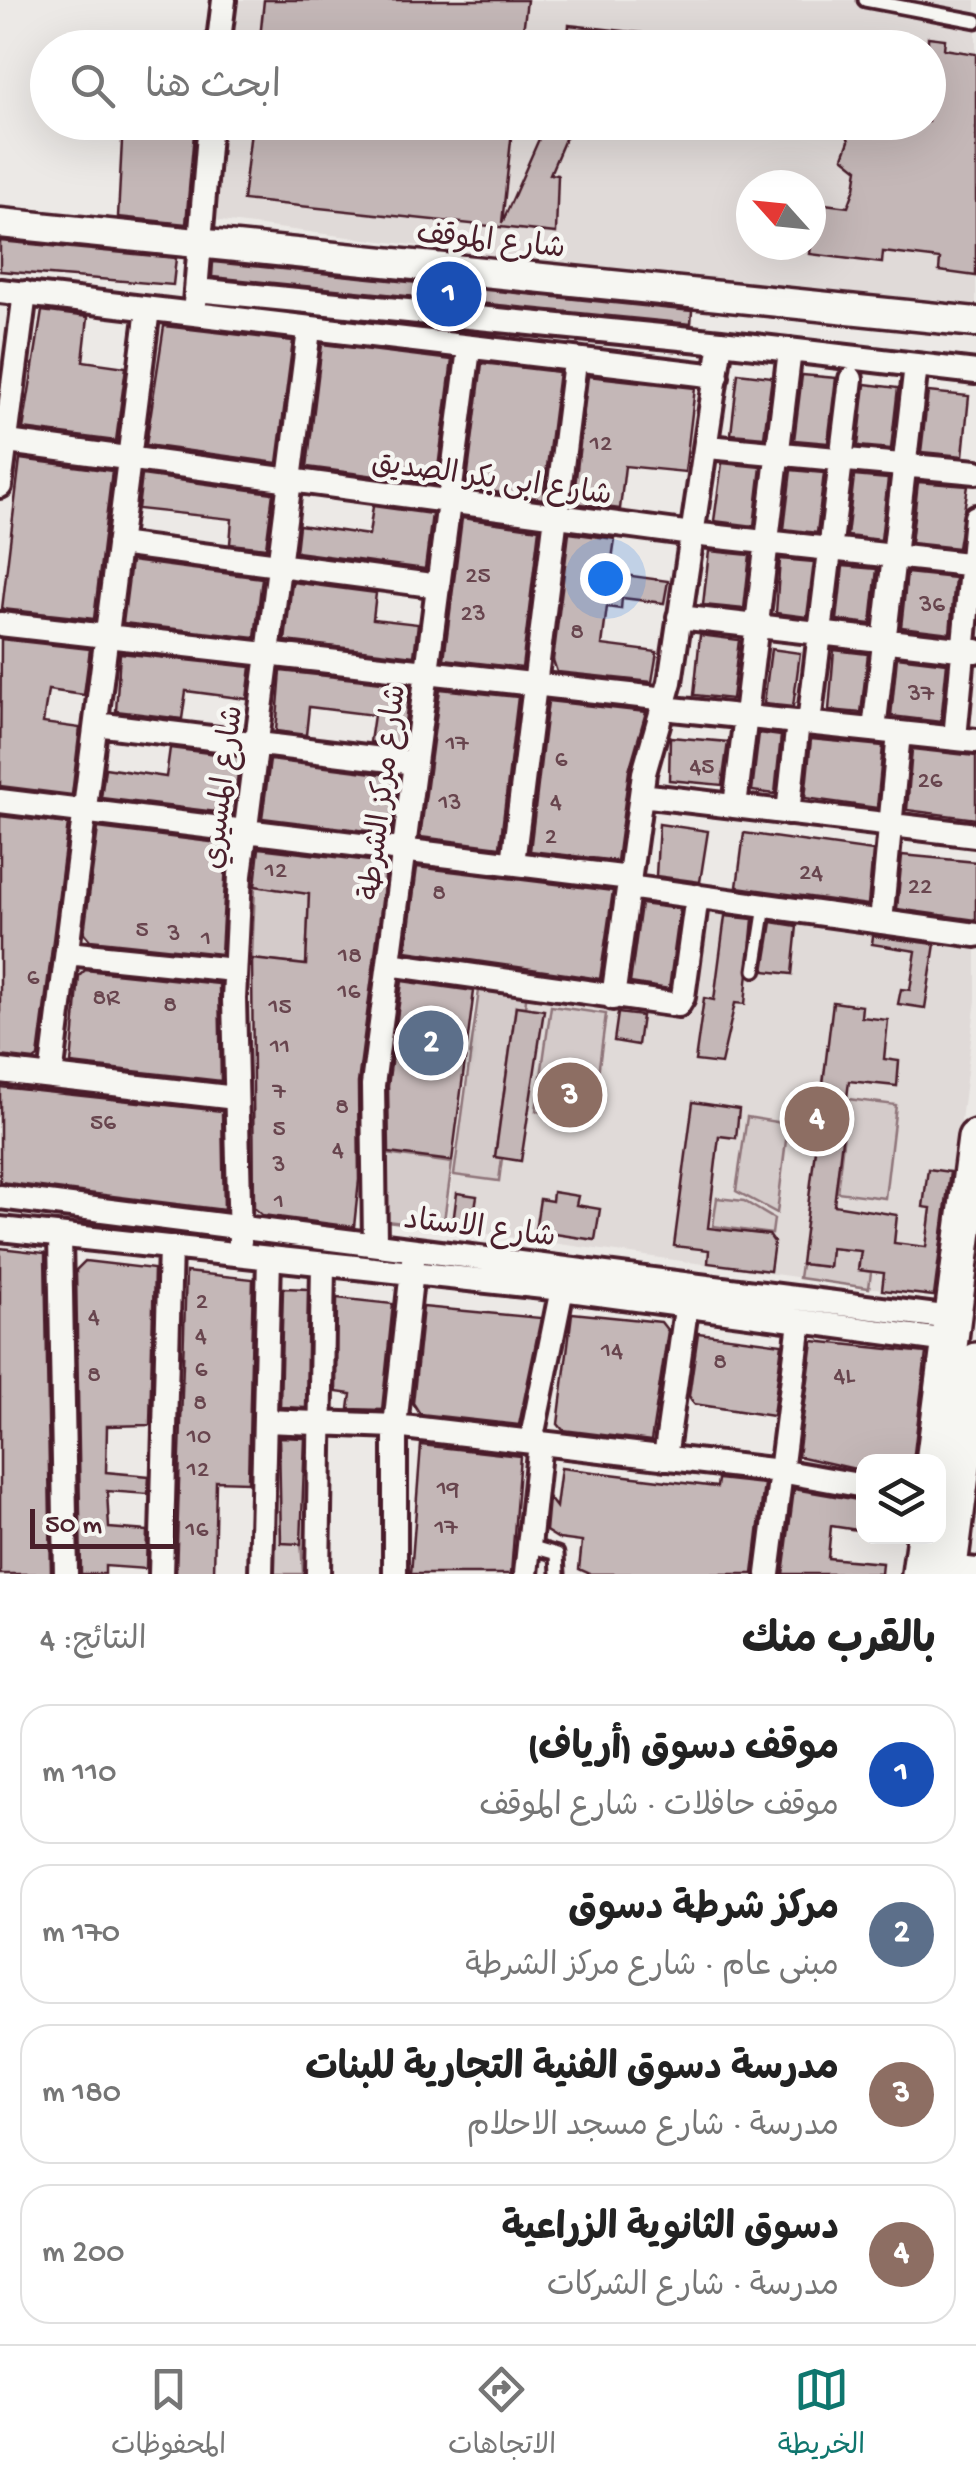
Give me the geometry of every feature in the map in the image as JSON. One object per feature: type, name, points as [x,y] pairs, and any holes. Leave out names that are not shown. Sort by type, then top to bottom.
[{"type":"main road","points":[[948,1571],[965,1362],[976,1138]]},
{"type":"main road","points":[[957,1470],[965,1362]]},
{"type":"main road","points":[[930,1544],[948,1571]]},
{"type":"street","points":[[220,30],[224,0]]},
{"type":"street","points":[[193,316],[208,140]]},
{"type":"street","name":"شارع الموقف","points":[[0,224],[976,322]]},
{"type":"street","points":[[196,290],[721,342],[976,372]]},
{"type":"street","points":[[0,291],[717,376]]},
{"type":"street","points":[[0,486],[24,293]]},
{"type":"street","points":[[52,1077],[148,310]]},
{"type":"street","name":"شارع المسيري","points":[[240,1255],[234,970],[245,830],[309,330]]},
{"type":"street","points":[[613,998],[641,795],[664,704],[708,446],[721,342]]},
{"type":"street","name":"شارع مركز الشرطة","points":[[375,1243],[372,1105],[470,349]]},
{"type":"street","points":[[736,806],[790,350]]},
{"type":"street","points":[[514,863],[575,362]]},
{"type":"street","points":[[874,730],[916,365]]},
{"type":"street","points":[[788,813],[820,633],[852,379]]},
{"type":"street","name":"شارع ابى بكر الصديق","points":[[3,441],[692,534],[974,564]]},
{"type":"street","points":[[708,446],[976,472]]},
{"type":"street","points":[[0,624],[536,684],[746,717],[965,739],[976,517]]},
{"type":"street","points":[[118,544],[438,586]]},
{"type":"street","points":[[679,617],[970,650]]},
{"type":"street","points":[[96,724],[416,763]]},
{"type":"street","points":[[881,922],[899,733]]},
{"type":"street","points":[[641,795],[976,836]]},
{"type":"street","points":[[0,801],[514,863],[697,896],[976,935]]},
{"type":"street","points":[[389,964],[613,998],[680,1004],[697,896]]},
{"type":"street","points":[[67,953],[234,970]]},
{"type":"street","points":[[0,1071],[236,1098]]},
{"type":"street","name":"شارع الاستاد","points":[[0,1197],[415,1248],[965,1362]]},
{"type":"street","name":"شارع الاستاد","points":[[0,1229],[412,1273],[564,1278],[686,1309],[800,1322],[965,1362]]},
{"type":"street","points":[[60,1236],[66,1574]]},
{"type":"street","points":[[161,1574],[170,1248]]},
{"type":"street","points":[[395,1574],[395,1426],[415,1248]]},
{"type":"street","points":[[261,1574],[269,1258]]},
{"type":"street","points":[[318,1574],[317,1421],[323,1264]]},
{"type":"street","points":[[526,1574],[536,1442],[564,1278]]},
{"type":"street","points":[[666,1458],[686,1309]]},
{"type":"street","points":[[768,1574],[800,1322]]},
{"type":"street","points":[[265,1421],[395,1426],[856,1485]]},
{"type":"lane","points":[[865,0],[976,21]]},
{"type":"lane","points":[[755,970],[765,906]]},
{"type":"lane","points":[[529,1546],[557,1554],[558,1574]]},
{"type":"shaded area","points":[[230,0],[976,0],[976,304],[557,263],[205,219],[214,140],[946,140],[946,30],[226,30]]},
{"type":"shaded area","points":[[255,886],[309,894],[306,965],[252,959]]},
{"type":"shaded area","points":[[702,900],[976,938],[976,1000],[939,1297],[446,1228],[480,983],[686,1015]]},
{"type":"shaded area","points":[[480,983],[527,990],[525,1007],[516,1006],[495,1156],[502,1158],[499,1181],[454,1175]]},
{"type":"shaded area","points":[[551,1006],[606,1014],[592,1119],[536,1111]]},
{"type":"shaded area","points":[[848,1099],[896,1105],[885,1198],[837,1192]]},
{"type":"shaded area","points":[[747,1117],[788,1124],[777,1213],[736,1191]]},
{"type":"shaded area","points":[[386,1154],[452,1163],[443,1228],[378,1220]]},
{"type":"shaded area","points":[[717,1198],[744,1201],[774,1219],[772,1234],[713,1226]]},
{"type":"shaded area","points":[[831,1248],[861,1251],[858,1270],[871,1272],[869,1288],[799,1278],[801,1264],[829,1267]]},
{"type":"shaded area","points":[[275,1496],[283,1497],[281,1542],[301,1538],[303,1574],[273,1574]]},
{"type":"building","points":[[264,0],[527,0],[523,30],[261,30]]},
{"type":"building","points":[[569,25],[615,30],[569,30]]},
{"type":"building","points":[[946,49],[976,54],[976,276],[939,271],[940,259],[883,252],[882,263],[826,256],[826,204],[848,207],[855,188],[858,169],[843,157],[849,140],[946,140]]},
{"type":"building","points":[[122,140],[193,140],[186,224],[118,217]]},
{"type":"building","points":[[250,140],[511,140],[502,223],[539,140],[565,140],[550,174],[558,175],[556,233],[243,200]]},
{"type":"building","points":[[0,241],[176,258],[173,285],[0,271]]},
{"type":"building","points":[[213,262],[692,311],[691,324],[212,277]]},
{"type":"building","points":[[42,311],[88,317],[83,361],[126,367],[116,441],[23,429]]},
{"type":"building","points":[[164,326],[293,341],[277,463],[146,445]]},
{"type":"building","points":[[322,344],[452,360],[436,484],[307,467]]},
{"type":"building","points":[[482,363],[559,372],[543,499],[466,488]]},
{"type":"building","points":[[738,373],[772,377],[764,437],[731,434]]},
{"type":"building","points":[[802,375],[836,378],[828,443],[794,440]]},
{"type":"building","points":[[588,376],[695,388],[685,472],[625,466],[620,509],[573,503]]},
{"type":"building","points":[[865,384],[898,388],[891,449],[858,446]]},
{"type":"building","points":[[928,392],[969,396],[963,456],[921,452]]},
{"type":"building","points":[[20,459],[112,471],[94,619],[2,609]]},
{"type":"building","points":[[722,463],[761,467],[754,526],[714,521]]},
{"type":"building","points":[[791,470],[824,473],[817,533],[784,529]]},
{"type":"building","points":[[142,475],[273,493],[266,548],[230,544],[232,519],[138,509]]},
{"type":"building","points":[[854,476],[888,479],[881,540],[847,536]]},
{"type":"building","points":[[918,482],[968,486],[958,548],[911,543]]},
{"type":"building","points":[[373,506],[432,514],[425,569],[296,552],[299,525],[369,535]]},
{"type":"building","points":[[462,518],[539,529],[522,668],[444,659]]},
{"type":"building","points":[[569,533],[615,539],[610,573],[668,581],[664,603],[622,598],[621,609],[607,607],[602,645],[657,652],[652,682],[557,672],[553,660]]},
{"type":"building","points":[[709,551],[750,555],[744,609],[703,605]]},
{"type":"building","points":[[780,559],[814,562],[807,617],[776,613]]},
{"type":"building","points":[[131,561],[262,578],[255,638],[123,623]]},
{"type":"building","points":[[843,566],[877,569],[871,624],[837,620]]},
{"type":"building","points":[[907,573],[955,578],[950,633],[901,627]]},
{"type":"building","points":[[292,582],[376,593],[373,619],[418,624],[414,656],[285,641]]},
{"type":"building","points":[[700,635],[739,640],[732,699],[694,695]]},
{"type":"building","points":[[1,639],[90,649],[84,695],[48,690],[43,723],[80,728],[72,795],[0,786]]},
{"type":"building","points":[[771,649],[800,653],[793,707],[764,704]]},
{"type":"building","points":[[834,650],[868,654],[861,713],[829,710]]},
{"type":"building","points":[[120,653],[251,667],[247,699],[186,691],[182,719],[116,711]]},
{"type":"building","points":[[897,657],[947,663],[941,722],[891,716]]},
{"type":"building","points":[[281,671],[410,685],[402,746],[370,742],[374,715],[309,707],[306,735],[276,731]]},
{"type":"building","points":[[440,689],[518,697],[500,847],[420,837]]},
{"type":"building","points":[[548,701],[646,712],[629,771],[617,861],[530,851]]},
{"type":"building","points":[[759,733],[781,736],[775,794],[752,791]]},
{"type":"building","points":[[670,737],[728,742],[722,785],[669,780]]},
{"type":"building","points":[[811,739],[883,746],[877,808],[805,798]]},
{"type":"building","points":[[170,748],[240,757],[233,814],[101,798],[105,768],[166,777]]},
{"type":"building","points":[[912,749],[976,756],[976,819],[907,810]]},
{"type":"building","points":[[270,760],[398,776],[391,834],[262,818]]},
{"type":"building","points":[[0,816],[68,824],[38,1057],[34,1060],[0,1056]]},
{"type":"building","points":[[659,824],[708,831],[700,882],[656,876]]},
{"type":"building","points":[[98,828],[227,844],[221,954],[90,940],[84,933]]},
{"type":"building","points":[[744,833],[873,851],[868,905],[737,887]]},
{"type":"building","points":[[259,848],[387,863],[358,1083],[359,1180],[354,1227],[262,1215],[254,1208],[252,959],[306,965],[309,894],[255,886]]},
{"type":"building","points":[[902,855],[976,862],[976,920],[897,909]]},
{"type":"building","points":[[417,867],[613,891],[600,979],[406,951]]},
{"type":"building","points":[[641,904],[680,909],[669,989],[630,983]]},
{"type":"building","points":[[725,916],[753,919],[745,1004],[735,1003],[721,1064],[695,1061],[704,998],[714,1000]]},
{"type":"building","points":[[772,922],[797,926],[792,974],[764,971]]},
{"type":"building","points":[[873,936],[935,944],[925,1008],[898,1004],[901,989],[910,990],[916,951],[872,944]]},
{"type":"building","points":[[85,970],[219,984],[221,1081],[71,1064],[79,976]]},
{"type":"building","points":[[402,981],[474,991],[452,1161],[389,1153],[388,1086]]},
{"type":"building","points":[[833,1002],[862,1006],[861,1017],[888,1020],[884,1059],[899,1061],[897,1086],[849,1081],[834,1205],[897,1215],[894,1243],[926,1247],[931,1208],[923,1207],[928,1169],[950,1172],[934,1296],[882,1290],[884,1273],[858,1270],[861,1251],[831,1248],[829,1267],[801,1264]]},
{"type":"building","points":[[516,1006],[544,1010],[521,1161],[495,1157]]},
{"type":"building","points":[[618,1013],[642,1016],[638,1045],[614,1041]]},
{"type":"building","points":[[0,1087],[222,1111],[224,1210],[0,1182]]},
{"type":"building","points":[[693,1102],[739,1109],[736,1138],[719,1136],[708,1228],[769,1235],[774,1242],[770,1271],[708,1263],[709,1250],[674,1246]]},
{"type":"building","points":[[553,1192],[578,1196],[576,1205],[600,1209],[595,1240],[535,1231],[540,1199],[552,1201]]},
{"type":"building","points":[[457,1193],[477,1196],[472,1226],[453,1223]]},
{"type":"building","points":[[0,1248],[45,1253],[51,1574],[0,1574]]},
{"type":"building","points":[[85,1261],[154,1269],[150,1425],[107,1426],[106,1472],[149,1476],[148,1494],[107,1491],[109,1528],[147,1531],[146,1569],[105,1566],[105,1574],[81,1574],[76,1270]]},
{"type":"building","points":[[186,1272],[253,1279],[248,1482],[216,1481],[214,1574],[176,1574]]},
{"type":"building","points":[[283,1288],[308,1289],[306,1408],[280,1407]]},
{"type":"building","points":[[337,1298],[393,1304],[382,1410],[349,1409],[351,1394],[336,1392]]},
{"type":"building","points":[[423,1307],[541,1318],[519,1425],[420,1414],[413,1403]]},
{"type":"building","points":[[572,1313],[661,1322],[668,1331],[651,1441],[563,1430],[558,1424]]},
{"type":"building","points":[[698,1333],[782,1344],[773,1416],[694,1404],[689,1396]]},
{"type":"building","points":[[813,1341],[926,1353],[914,1454],[856,1454],[856,1469],[798,1456]]},
{"type":"building","points":[[279,1437],[305,1438],[301,1544],[281,1543]]},
{"type":"building","points":[[421,1445],[520,1456],[511,1574],[411,1574]]},
{"type":"building","points":[[561,1468],[717,1487],[718,1479],[764,1484],[753,1574],[590,1574],[579,1569],[582,1542],[559,1539],[546,1531],[549,1498],[556,1507]]},
{"type":"building","points":[[794,1489],[856,1500],[856,1530],[831,1526],[828,1558],[882,1563],[881,1574],[783,1574]]},
{"type":"place","name":"موقف دسوق (أرياف)","points":[[449,294]]},
{"type":"place","name":"مركز شرطة دسوق","points":[[431,1043]]},
{"type":"place","name":"مدرسة دسوق الفنية التجارية للبنات","points":[[570,1095]]},
{"type":"place","name":"دسوق الثانوية الزراعية","points":[[817,1119]]}]
